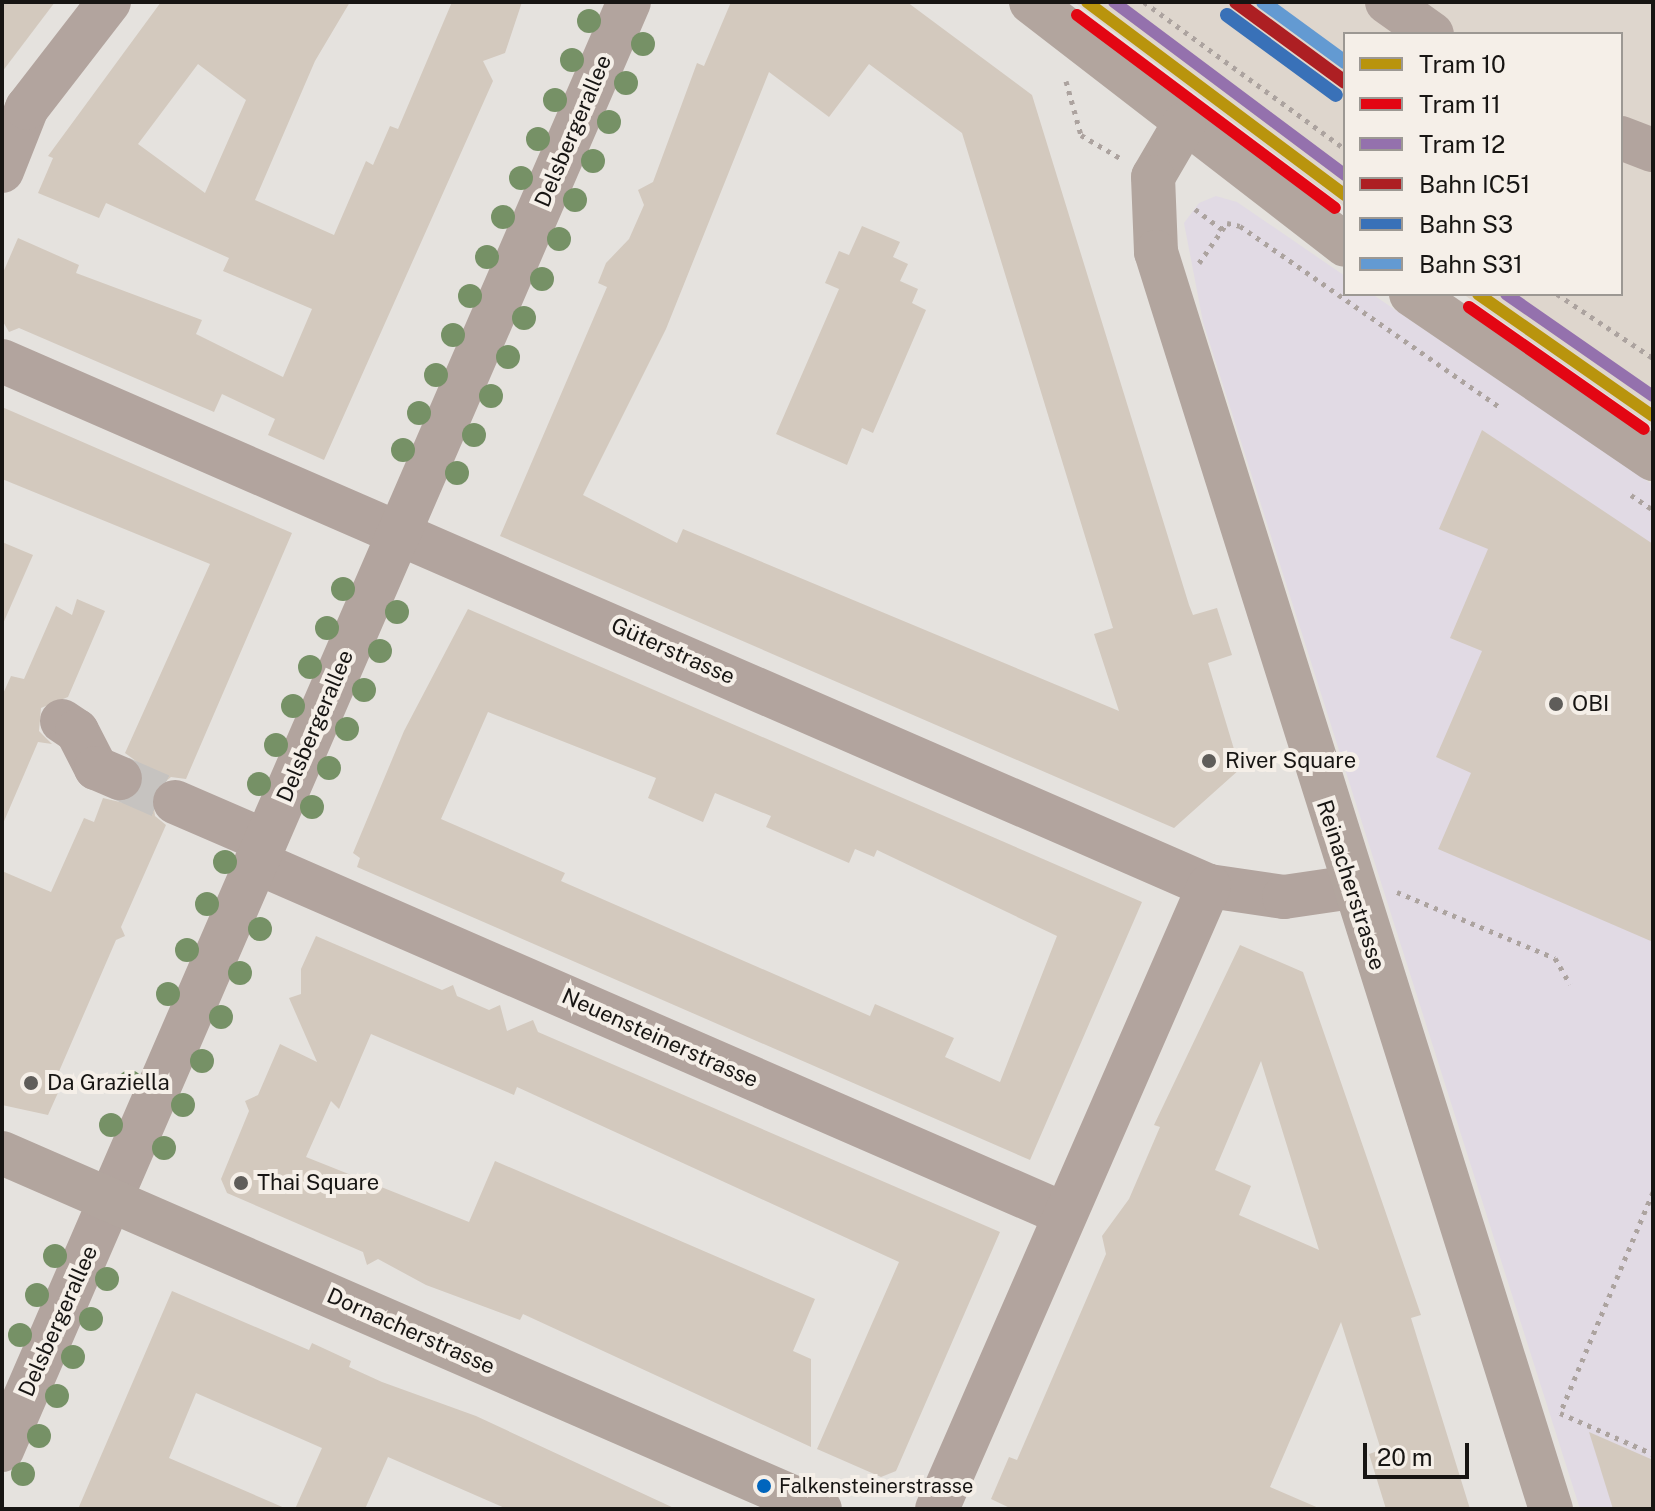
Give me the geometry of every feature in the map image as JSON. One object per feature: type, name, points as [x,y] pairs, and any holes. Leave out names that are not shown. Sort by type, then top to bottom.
[{"type":"main road","points":[[1031,2],[1184,124],[1343,243]]},
{"type":"main road","name":"Reinacherstrasse","points":[[1184,124],[1153,177],[1151,224],[1170,302],[1352,887],[1551,1509]]},
{"type":"main road","points":[[1414,296],[1640,476]]},
{"type":"main road","name":"Dornacherstrasse","points":[[2,1153],[820,1509]]},
{"type":"street","points":[[2,171],[27,108],[109,2]]},
{"type":"street","name":"Delsbergerallee","points":[[2,1450],[629,2]]},
{"type":"street","points":[[1387,2],[1429,32]]},
{"type":"street","points":[[1623,139],[1653,150]]},
{"type":"street","name":"Güterstrasse","points":[[2,361],[400,531],[1209,886],[1284,897],[1352,887]]},
{"type":"street","points":[[62,721],[77,731],[96,768],[120,778]]},
{"type":"street","name":"Neuensteinerstrasse","points":[[175,802],[261,852],[1064,1214]]},
{"type":"street","points":[[937,1509],[1209,886]]},
{"type":"path","points":[[1144,2],[1343,148]]},
{"type":"path","points":[[1064,75],[1081,135],[1153,177],[1223,230]]},
{"type":"path","points":[[1170,302],[1227,223],[1240,226],[1513,416]]},
{"type":"path","points":[[1560,296],[1653,358]]},
{"type":"path","points":[[1640,476],[1653,510]]},
{"type":"path","points":[[1352,887],[1399,892],[1555,958],[1570,984]]},
{"type":"path","points":[[1653,1192],[1560,1413],[1653,1454]]},
{"type":"shaded area","points":[[1074,2],[1653,2],[1653,427],[1466,296],[1623,296],[1623,32],[1343,32],[1343,205]]},
{"type":"shaded area","points":[[1216,196],[1237,202],[1343,275],[1343,296],[1375,296],[1653,485],[1653,1509],[1580,1509],[1203,322],[1184,223],[1199,203]]},
{"type":"building","points":[[2,2],[55,2],[2,72]]},
{"type":"building","points":[[161,2],[350,2],[315,61],[255,200],[334,235],[366,161],[373,165],[390,126],[398,129],[452,2],[522,2],[505,53],[483,61],[493,81],[324,460],[268,435],[275,419],[222,394],[214,412],[19,328],[9,332],[2,320],[2,275],[18,238],[79,265],[76,273],[202,320],[196,334],[283,377],[312,309],[223,271],[229,258],[106,203],[99,218],[38,193],[53,158],[48,156]],"holes":[[[198,64],[246,100],[205,193],[138,144]]]},
{"type":"building","points":[[731,2],[907,2],[1032,95],[1189,605],[1193,615],[1217,608],[1232,655],[1208,663],[1240,769],[1174,828],[500,536],[607,287],[598,283],[606,263],[629,239],[644,205],[638,190],[653,182],[697,63],[704,66]],"holes":[[[869,64],[962,133],[1113,628],[1094,634],[1119,711],[683,529],[677,543],[583,495],[666,329],[769,72],[829,117]]]},
{"type":"building","points":[[862,226],[900,242],[893,257],[908,264],[900,281],[918,289],[912,303],[926,310],[873,433],[862,428],[847,465],[776,434],[839,289],[825,283],[839,251],[849,255]]},
{"type":"building","points":[[2,407],[292,533],[186,779],[171,777],[152,793],[155,816],[166,825],[121,927],[125,936],[116,940],[54,1083],[61,1086],[48,1115],[2,1105],[2,871],[51,892],[84,818],[94,822],[103,798],[124,803],[143,788],[140,764],[125,753],[210,564],[2,479]]},
{"type":"building","name":"OBI","points":[[1482,430],[1653,544],[1653,942],[1438,849],[1471,773],[1436,757],[1482,651],[1450,638],[1488,549],[1439,529]]},
{"type":"building","points":[[2,542],[33,555],[2,626]]},
{"type":"building","points":[[77,599],[105,611],[68,697],[41,708],[39,731],[52,744],[38,742],[2,826],[2,696],[11,676],[24,679],[56,606],[72,615]]},
{"type":"building","points":[[468,609],[1142,902],[1030,1160],[357,867],[360,858],[353,853],[404,731]],"holes":[[[488,712],[656,778],[648,798],[703,822],[715,793],[771,816],[766,827],[849,863],[855,849],[874,857],[877,850],[1057,936],[1000,1082],[945,1057],[954,1038],[875,1004],[870,1016],[561,881],[565,873],[441,819]]]},
{"type":"building","points":[[316,936],[442,990],[453,985],[457,996],[489,1010],[500,1005],[507,1031],[533,1020],[538,1032],[1000,1232],[896,1471],[881,1477],[817,1449],[899,1262],[517,1087],[514,1095],[371,1034],[339,1109],[331,1101],[306,1157],[469,1222],[495,1161],[815,1299],[793,1351],[811,1359],[811,1447],[523,1314],[520,1320],[426,1285],[378,1259],[367,1265],[363,1252],[227,1193],[221,1179],[249,1111],[245,1101],[258,1095],[280,1044],[317,1062],[289,998],[301,994],[301,969]]},
{"type":"building","points":[[1240,945],[1303,972],[1421,1315],[1411,1318],[1470,1509],[1386,1509],[1369,1454],[1381,1450],[1341,1322],[1270,1487],[1321,1509],[1012,1509],[991,1499],[1009,1457],[1017,1460],[1106,1254],[1102,1236],[1129,1199],[1160,1127],[1154,1125]],"holes":[[[1261,1061],[1319,1250],[1239,1215],[1251,1186],[1215,1170]]]},
{"type":"building","points":[[172,1291],[309,1350],[312,1343],[351,1361],[349,1367],[476,1416],[676,1509],[507,1509],[388,1457],[365,1509],[295,1509],[322,1448],[196,1393],[169,1458],[287,1509],[78,1509]]},
{"type":"building","points":[[1589,1432],[1653,1460],[1653,1509],[1613,1509]]},
{"type":"tunnel","points":[[120,778],[175,802]]},
{"type":"tram line","name":"10","points":[[1087,2],[1343,194]]},
{"type":"tram line","name":"12","points":[[1114,2],[1343,174]]},
{"type":"tram line","name":"11","points":[[1077,15],[1335,208]]},
{"type":"tram line","name":"10","points":[[1481,296],[1653,416]]},
{"type":"tram line","name":"12","points":[[1509,296],[1653,396]]},
{"type":"tram line","name":"11","points":[[1469,307],[1644,429]]},
{"type":"rail line","name":"IC51","points":[[1236,2],[1343,81]]},
{"type":"rail line","name":"S31","points":[[1263,2],[1343,61]]},
{"type":"rail line","name":"S3","points":[[1227,15],[1336,95]]},
{"type":"place","name":"OBI","points":[[1556,704]]},
{"type":"place","name":"River Square","points":[[1209,761]]},
{"type":"place","name":"Da Graziella","points":[[31,1083]]},
{"type":"place","name":"Thai Square","points":[[241,1183]]},
{"type":"place","name":"Falkensteinerstrasse","points":[[764,1486]]}]
